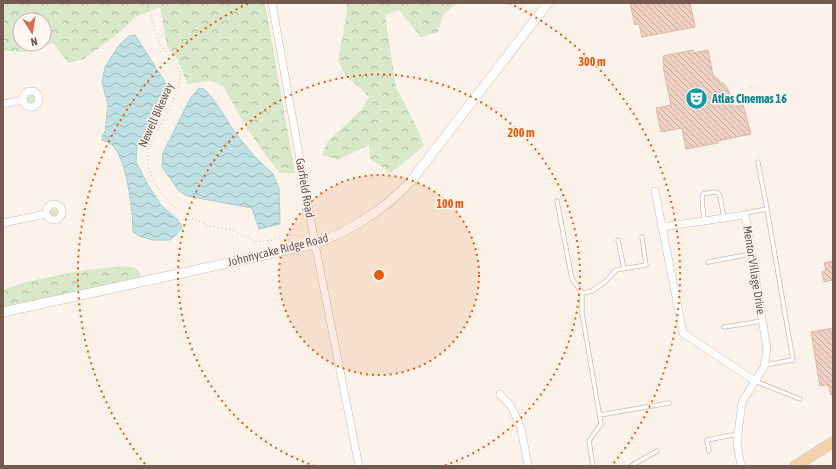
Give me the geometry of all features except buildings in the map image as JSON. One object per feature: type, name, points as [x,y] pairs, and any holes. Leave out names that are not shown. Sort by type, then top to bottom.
[{"type":"main road","name":"Johnnycake Ridge Road","points":[[3,312],[310,244],[336,236],[360,222],[395,198],[411,181],[548,3]]},
{"type":"main road","points":[[801,464],[833,442]]},
{"type":"street","name":"Garfield Road","points":[[272,3],[310,244],[359,466]]},
{"type":"street","points":[[3,104],[23,100]]},
{"type":"street","points":[[655,191],[683,333],[754,382]]},
{"type":"street","points":[[3,223],[46,214]]},
{"type":"street","name":"Mentor Village Drive","points":[[662,228],[745,215],[767,349],[764,365],[742,402],[736,442],[741,466]]},
{"type":"street","points":[[500,394],[511,406],[521,428],[528,466]]},
{"type":"lane","points":[[758,162],[793,360],[764,365]]},
{"type":"lane","points":[[704,221],[703,194],[713,192],[718,193],[720,196],[724,218]]},
{"type":"lane","points":[[557,201],[572,279],[582,293],[582,313],[600,415],[601,424],[589,441],[592,466]]},
{"type":"lane","points":[[745,215],[746,213],[767,209]]},
{"type":"lane","points":[[582,293],[592,291],[605,282],[616,270],[646,265],[642,237]]},
{"type":"lane","points":[[618,240],[624,269]]},
{"type":"lane","points":[[708,262],[751,254]]},
{"type":"lane","points":[[724,327],[762,321]]},
{"type":"lane","points":[[754,382],[800,399]]},
{"type":"lane","points":[[600,415],[669,403]]},
{"type":"lane","points":[[709,451],[707,440],[737,434]]},
{"type":"lane","points":[[631,466],[656,451]]},
{"type":"path","name":"Newell Bikeway","points":[[147,3],[160,41],[164,49],[177,64],[180,77],[177,91],[147,152],[149,170],[159,189],[171,204],[207,225],[230,229],[256,241],[297,235],[304,238],[310,244]]},
{"type":"path","points":[[751,88],[759,85]]},
{"type":"green space","points":[[3,3],[265,3],[295,173],[280,173],[270,161],[248,130],[223,86],[212,81],[187,84],[178,60],[167,46],[160,7],[135,17],[121,31],[84,59],[68,63],[52,43],[52,12],[12,12],[12,51],[3,51]]},
{"type":"green space","points":[[347,3],[457,3],[443,15],[438,32],[421,37],[399,10],[385,15],[396,87],[419,132],[424,146],[391,173],[370,159],[369,145],[338,160],[322,155],[328,141],[361,110],[369,97],[346,77],[338,60],[347,12]]},
{"type":"green space","points":[[29,95],[33,95],[35,99],[33,103],[29,103],[27,101],[27,97]]},
{"type":"green space","points":[[54,208],[59,213],[54,218],[49,213]]},
{"type":"green space","points":[[123,266],[136,268],[139,271],[142,280],[3,308],[3,290],[25,282],[85,270]]},
{"type":"water","points":[[135,35],[164,80],[167,88],[137,146],[136,162],[161,205],[178,220],[182,227],[170,240],[154,240],[141,237],[133,232],[132,212],[122,163],[118,153],[112,145],[102,140],[102,136],[105,132],[108,105],[102,82],[105,67],[119,45],[129,36]]},
{"type":"water","points":[[199,88],[204,89],[214,100],[236,134],[255,157],[273,174],[279,188],[280,224],[259,229],[252,208],[187,196],[179,191],[162,167],[163,153],[190,99]]},
{"type":"place","name":"Atlas Cinemas 16","points":[[696,99]]}]
